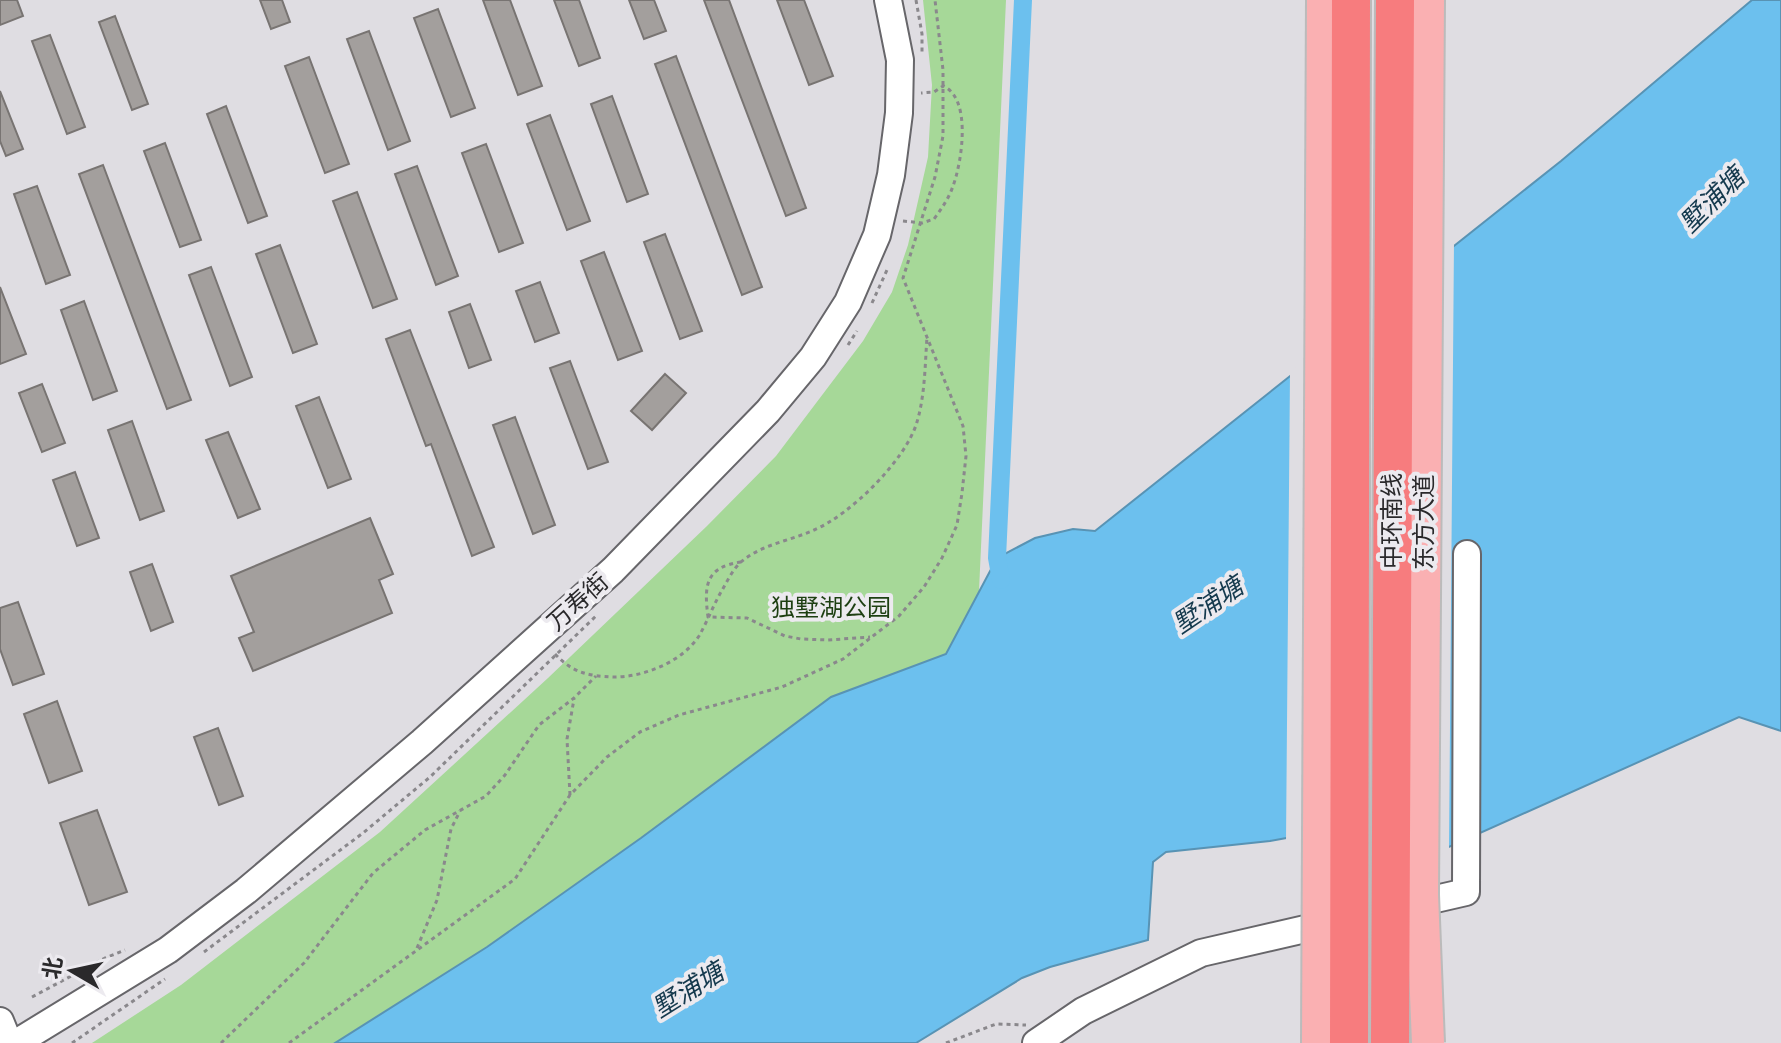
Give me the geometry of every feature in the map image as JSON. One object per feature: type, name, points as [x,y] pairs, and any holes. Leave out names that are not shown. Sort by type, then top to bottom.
[{"type":"highway","name":"中环南线","points":[[1349,1043],[1351,0]]},
{"type":"highway","name":"中环南线","points":[[1390,1043],[1395,0]]},
{"type":"main road","points":[[1318,1043],[1323,0]]},
{"type":"main road","name":"东方大道","points":[[1428,0],[1422,895],[1428,1043]]},
{"type":"street","name":"万寿街","points":[[16,1043],[168,950],[258,881],[422,742],[613,570],[768,411],[813,357],[848,302],[877,235],[891,175],[899,113],[900,60],[888,0]]},
{"type":"street","name":"万寿街","points":[[48,1043],[167,970],[340,833],[550,649],[781,416],[823,365],[868,300],[891,246],[905,180],[911,56],[902,0]]},
{"type":"street","points":[[1035,1034],[1201,953],[1466,892],[1467,554]]},
{"type":"street","points":[[0,1021],[9,1043]]},
{"type":"path","points":[[289,1043],[515,879],[570,795],[607,757],[640,732],[679,715],[793,683],[843,659],[899,616],[924,587],[942,558],[957,525],[966,456],[963,426],[903,278],[935,177],[943,136],[943,86],[935,0]]},
{"type":"path","points":[[921,93],[934,92],[943,86]]},
{"type":"path","points":[[903,221],[920,223],[934,219],[953,187],[958,167],[962,113],[955,95],[943,86]]},
{"type":"path","points":[[708,617],[705,597],[712,574],[720,567],[741,562],[762,549],[832,522],[883,475],[905,449],[917,424],[927,333]]},
{"type":"path","points":[[550,649],[566,666],[581,674],[596,676],[630,676],[669,662],[686,651],[698,637],[741,562]]},
{"type":"path","points":[[708,617],[747,618],[785,636],[816,641],[874,636]]},
{"type":"path","points":[[221,1043],[304,963],[373,873],[425,830],[486,796],[539,725],[596,676]]},
{"type":"path","points":[[570,795],[567,739],[574,698]]},
{"type":"path","points":[[417,950],[437,900],[451,829],[460,811]]},
{"type":"path","points":[[32,997],[128,949]]},
{"type":"path","points":[[946,1043],[996,1024],[1035,1034]]},
{"type":"green space","name":"独墅湖公园","points":[[923,0],[1006,0],[979,591],[988,644],[428,1043],[92,1043],[181,985],[380,832],[548,678],[776,456],[863,341],[892,292],[908,245],[928,157],[932,85]]},
{"type":"water","name":"墅浦塘","points":[[1752,0],[1781,0],[1781,731],[1739,717],[1411,864],[1418,767],[1343,765],[1319,832],[1270,841],[1166,852],[1153,862],[1148,940],[1050,967],[1022,978],[916,1043],[335,1043],[487,947],[831,697],[946,654],[997,558],[1035,538],[1073,529],[1095,531],[1561,161]]},
{"type":"pier","points":[[1454,241],[1449,851],[1413,868],[1414,770],[1345,769],[1320,836],[1286,842],[1290,372]]},
{"type":"building","points":[[0,0],[17,0],[23,16],[0,25]]},
{"type":"building","points":[[260,0],[282,0],[290,22],[271,29]]},
{"type":"building","points":[[483,0],[510,0],[542,86],[518,95]]},
{"type":"building","points":[[554,0],[579,0],[600,58],[579,66]]},
{"type":"building","points":[[629,0],[654,0],[666,31],[644,39]]},
{"type":"building","points":[[704,0],[729,0],[806,208],[786,216]]},
{"type":"building","points":[[777,0],[804,0],[833,76],[809,85]]},
{"type":"building","points":[[438,9],[475,108],[451,117],[414,18]]},
{"type":"building","points":[[115,16],[148,104],[132,110],[99,22]]},
{"type":"building","points":[[369,31],[410,141],[388,150],[347,39]]},
{"type":"building","points":[[50,35],[85,127],[67,134],[32,41]]},
{"type":"building","points":[[676,56],[762,287],[742,295],[655,64]]},
{"type":"building","points":[[309,57],[349,164],[325,173],[285,66]]},
{"type":"building","points":[[0,91],[23,149],[6,156],[0,141]]},
{"type":"building","points":[[612,96],[648,194],[627,202],[591,104]]},
{"type":"building","points":[[226,106],[267,216],[248,223],[207,114]]},
{"type":"building","points":[[550,115],[590,221],[567,230],[527,124]]},
{"type":"building","points":[[165,143],[201,240],[180,247],[144,151]]},
{"type":"building","points":[[486,144],[523,243],[499,252],[462,153]]},
{"type":"building","points":[[103,165],[191,400],[167,409],[79,174]]},
{"type":"building","points":[[417,166],[458,276],[436,285],[395,174]]},
{"type":"building","points":[[37,186],[70,275],[46,284],[14,194]]},
{"type":"building","points":[[357,192],[397,299],[373,308],[333,201]]},
{"type":"building","points":[[665,234],[702,331],[680,339],[644,242]]},
{"type":"building","points":[[280,245],[317,344],[293,353],[256,254]]},
{"type":"building","points":[[604,252],[642,351],[618,360],[581,261]]},
{"type":"building","points":[[211,267],[252,377],[230,386],[189,275]]},
{"type":"building","points":[[540,282],[559,333],[535,342],[516,291]]},
{"type":"building","points":[[0,287],[26,354],[0,364]]},
{"type":"building","points":[[84,301],[117,391],[93,400],[61,310]]},
{"type":"building","points":[[470,304],[491,360],[469,368],[449,312]]},
{"type":"building","points":[[410,330],[494,547],[472,556],[431,444],[426,446],[386,339]]},
{"type":"building","points":[[570,361],[608,462],[588,469],[550,368]]},
{"type":"building","points":[[665,374],[686,393],[652,430],[631,411]]},
{"type":"building","points":[[42,384],[65,443],[42,452],[19,393]]},
{"type":"building","points":[[319,397],[351,479],[328,488],[296,406]]},
{"type":"building","points":[[515,417],[555,525],[533,534],[493,425]]},
{"type":"building","points":[[132,421],[164,511],[140,520],[108,430]]},
{"type":"building","points":[[228,432],[260,509],[238,518],[206,440]]},
{"type":"building","points":[[75,472],[99,538],[77,546],[53,480]]},
{"type":"building","points":[[370,518],[393,574],[379,580],[392,613],[253,671],[239,638],[254,632],[231,576]]},
{"type":"building","points":[[152,564],[173,622],[151,631],[130,572]]},
{"type":"building","points":[[18,602],[44,674],[13,685],[0,649],[0,608]]},
{"type":"building","points":[[57,701],[82,771],[49,783],[24,714]]},
{"type":"building","points":[[218,728],[243,796],[219,805],[194,737]]},
{"type":"building","points":[[97,810],[127,892],[89,905],[60,823]]},
{"type":"waterway","points":[[1001,580],[997,558],[1023,0]]}]
